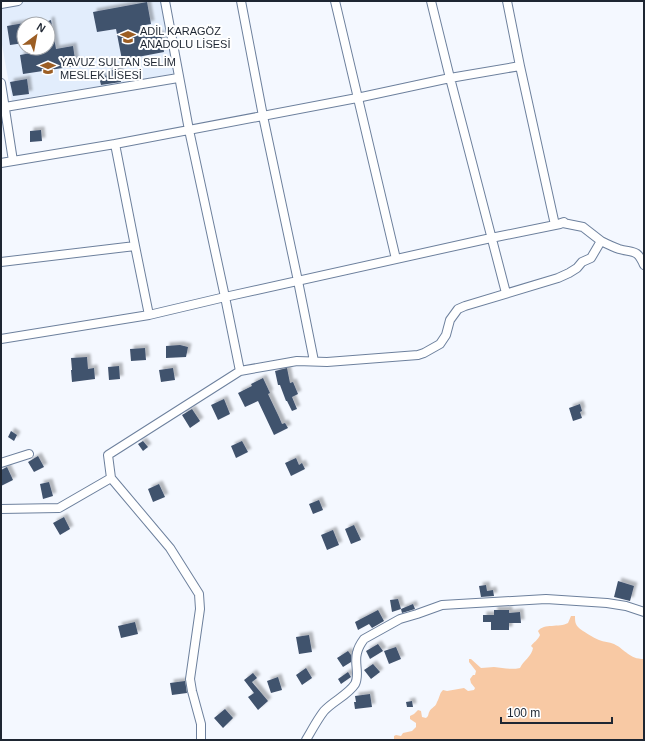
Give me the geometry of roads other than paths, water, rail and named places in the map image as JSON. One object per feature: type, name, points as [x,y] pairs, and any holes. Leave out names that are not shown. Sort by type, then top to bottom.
[{"type":"street","points":[[1,4],[18,1]]},
{"type":"street","points":[[164,1],[178,78],[240,371]]},
{"type":"street","points":[[241,1],[263,116],[314,361]]},
{"type":"street","points":[[335,1],[396,259]]},
{"type":"street","points":[[431,1],[506,293]]},
{"type":"street","points":[[507,1],[520,66],[559,224]]},
{"type":"street","points":[[1,163],[115,144],[357,98],[450,78],[520,66]]},
{"type":"street","points":[[5,107],[178,78]]},
{"type":"street","points":[[1,83],[13,161]]},
{"type":"street","points":[[115,144],[134,246],[149,315]]},
{"type":"street","points":[[1,339],[149,315],[559,224],[583,227],[601,241],[620,249],[636,253],[644,265]]},
{"type":"street","points":[[200,740],[202,724],[190,679],[200,609],[199,594],[170,548],[111,478],[108,455],[240,371],[298,361],[327,362],[418,355],[424,353],[440,344],[446,335],[450,320],[458,309],[558,278],[569,273],[577,268],[582,262],[591,258],[601,241]]},
{"type":"street","points":[[1,262],[134,246]]},
{"type":"street","points":[[1,463],[29,454]]},
{"type":"street","points":[[1,509],[59,508],[111,478]]},
{"type":"street","points":[[306,740],[317,720],[325,710],[351,689],[356,682],[356,654],[364,639],[400,619],[442,605],[546,599],[607,603],[626,606],[644,612]]},
{"type":"place","name":"ADİL KARAGÖZ ANADOLU LİSESİ","points":[[128,37]]},
{"type":"place","name":"YAVUZ SULTAN SELİM MESLEK LİSESİ","points":[[48,68]]}]
